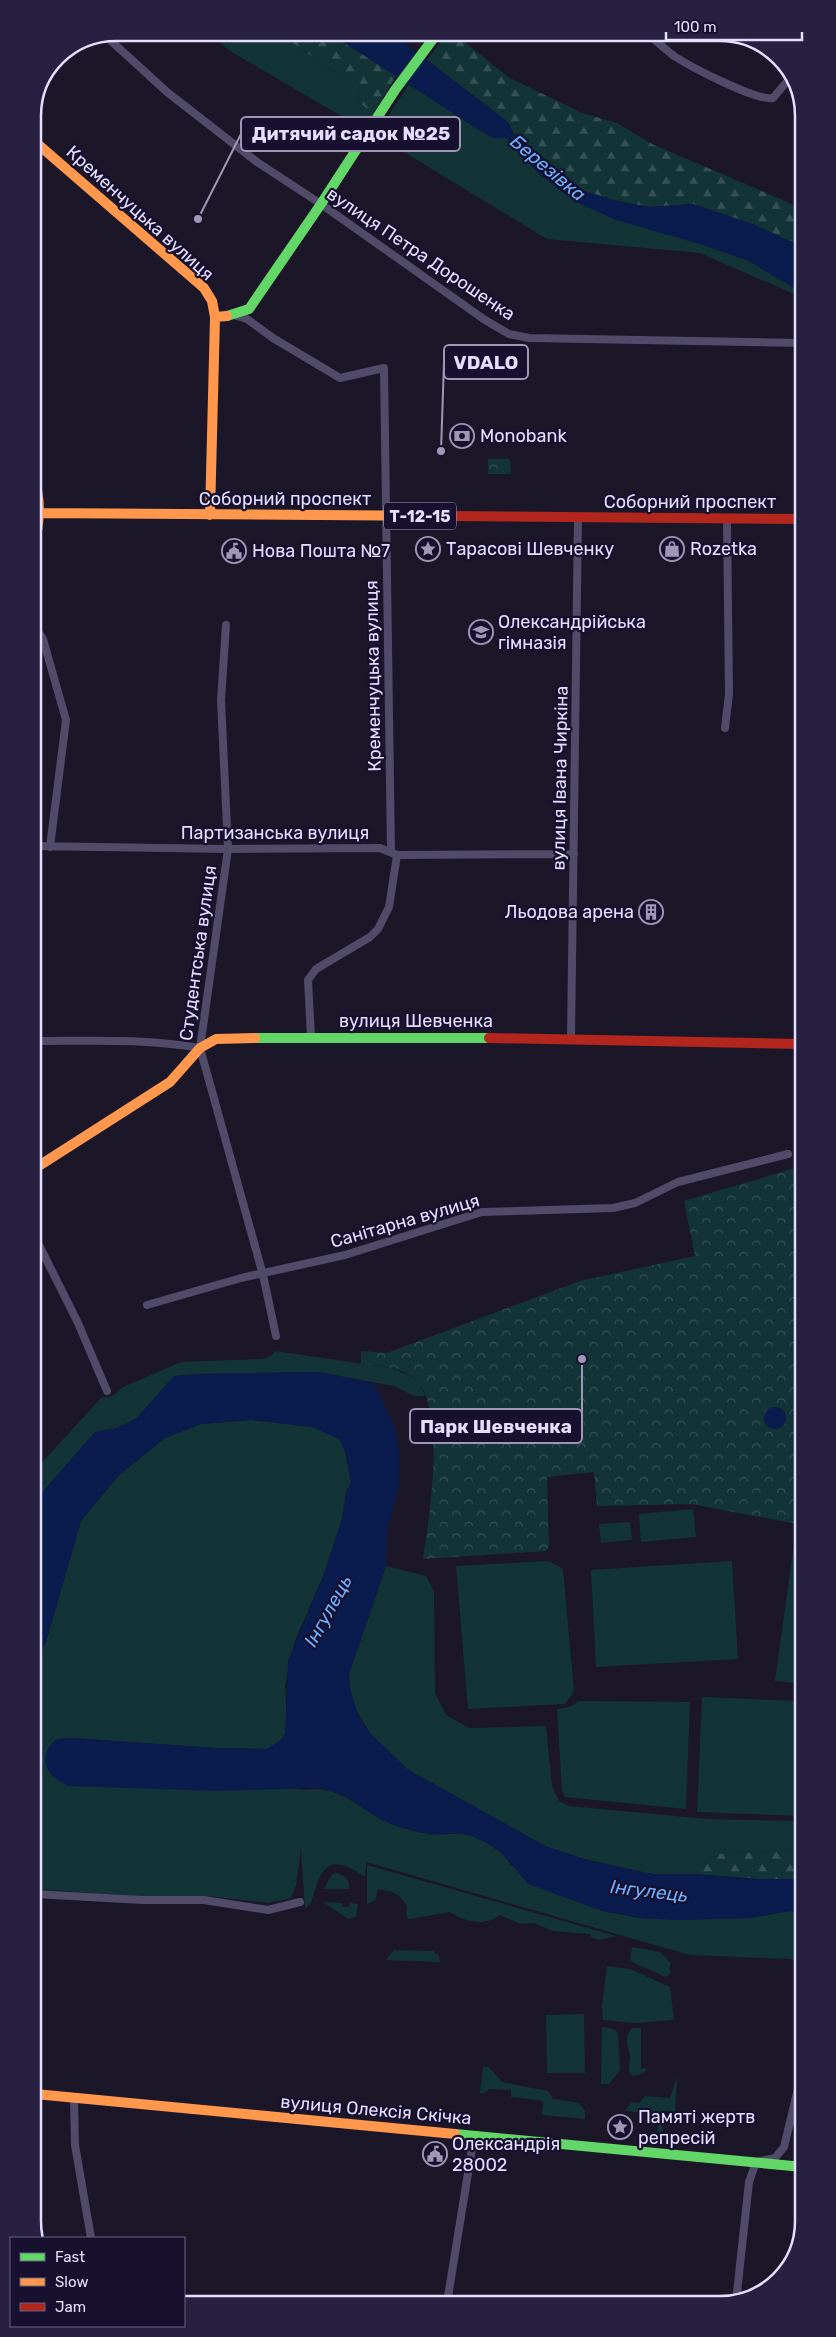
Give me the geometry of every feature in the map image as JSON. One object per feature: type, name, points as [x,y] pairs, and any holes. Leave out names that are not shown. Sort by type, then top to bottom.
[{"type":"main road","points":[[210,515],[216,317],[234,315],[249,309],[321,204],[395,90],[432,41]]},
{"type":"main road","name":"Кременчуцька вулиця","points":[[41,147],[204,288],[212,301],[216,317]]},
{"type":"main road","name":"Соборний проспект","points":[[41,513],[795,519]]},
{"type":"main road","name":"вулиця Шевченка","points":[[200,1048],[216,1039],[310,1037],[571,1038],[795,1044]]},
{"type":"main road","points":[[41,1164],[170,1082],[200,1048]]},
{"type":"main road","name":"вулиця Олексія Скічка","points":[[41,2095],[795,2166]]},
{"type":"street","points":[[656,41],[675,56],[698,70],[761,98],[773,98],[786,82]]},
{"type":"street","name":"вулиця Петра Дорошенка","points":[[112,42],[167,92],[257,162],[321,204],[485,320],[509,334],[529,338],[795,343]]},
{"type":"street","name":"Кременчуцька вулиця","points":[[234,315],[247,319],[274,338],[340,378],[384,368],[394,854],[389,907],[378,929],[370,937],[316,969],[308,980],[310,1037]]},
{"type":"street","name":"вулиця Івана Чиркіна","points":[[571,1038],[578,518]]},
{"type":"street","points":[[725,728],[729,694],[727,519]]},
{"type":"street","name":"Студентська вулиця","points":[[226,625],[221,700],[228,849],[200,1048],[263,1274],[276,1336]]},
{"type":"street","points":[[41,636],[66,720],[50,847]]},
{"type":"street","name":"Партизанська вулиця","points":[[41,846],[228,849],[380,848],[394,854],[574,854]]},
{"type":"street","points":[[41,1041],[148,1042],[200,1048]]},
{"type":"street","name":"Санітарна вулиця","points":[[147,1305],[241,1278],[346,1255],[482,1212],[613,1208],[635,1203],[678,1182],[788,1154]]},
{"type":"street","points":[[41,1249],[78,1323],[107,1391]]},
{"type":"street","points":[[41,1894],[142,1900],[204,1900],[268,1910],[300,1902]]},
{"type":"street","points":[[74,2098],[75,2145],[91,2237]]},
{"type":"street","points":[[737,2293],[749,2182],[756,2162],[775,2158],[784,2147],[795,2101]]},
{"type":"street","points":[[448,2296],[474,2136]]},
{"type":"green space","points":[[218,41],[290,41],[332,70],[359,83],[360,103],[373,114],[360,127],[230,51]]},
{"type":"green space","points":[[290,41],[342,41],[396,76],[373,114],[360,103],[359,83],[332,70]]},
{"type":"green space","points":[[441,41],[463,41],[508,77],[582,113],[617,123],[652,144],[795,205],[795,243],[755,225],[693,204],[649,207],[617,201],[584,191],[513,133],[508,122],[427,60]]},
{"type":"green space","points":[[409,84],[479,130],[494,138],[507,138],[539,174],[703,245],[749,261],[795,288],[795,294],[700,253],[547,239],[376,135]]},
{"type":"green space","points":[[488,459],[510,459],[511,474],[488,474]]},
{"type":"green space","points":[[795,1168],[795,1524],[691,1504],[597,1506],[594,1472],[547,1477],[549,1546],[546,1551],[423,1559],[429,1519],[433,1468],[431,1418],[426,1398],[418,1382],[407,1373],[392,1368],[361,1364],[361,1351],[387,1353],[580,1281],[695,1256],[684,1201]]},
{"type":"green space","points":[[275,1351],[391,1368],[409,1375],[419,1382],[425,1396],[414,1396],[394,1386],[318,1372],[174,1376],[136,1419],[116,1428],[95,1432],[41,1495],[41,1463],[102,1397],[110,1397],[121,1388],[181,1362],[262,1359],[270,1357]]},
{"type":"green space","points":[[251,1420],[312,1427],[340,1439],[345,1451],[351,1482],[346,1493],[342,1519],[324,1574],[294,1643],[285,1685],[287,1726],[285,1734],[280,1741],[267,1749],[216,1748],[72,1738],[57,1740],[51,1745],[305,1790],[319,1789],[331,1792],[343,1796],[387,1822],[400,1827],[416,1832],[462,1834],[478,1838],[499,1851],[511,1865],[602,1911],[640,1918],[679,1920],[750,1918],[795,1912],[795,1961],[690,1955],[366,1862],[365,1877],[350,1868],[338,1864],[331,1865],[325,1869],[310,1905],[305,1908],[301,1848],[296,1885],[291,1898],[269,1903],[208,1896],[150,1897],[41,1889],[41,1651],[46,1642],[81,1521],[118,1476],[165,1438],[201,1424]]},
{"type":"green space","points":[[693,1509],[696,1537],[641,1542],[639,1514]]},
{"type":"green space","points":[[630,1522],[632,1540],[601,1543],[599,1524]]},
{"type":"green space","points":[[795,1536],[795,1683],[775,1681]]},
{"type":"green space","points":[[549,1561],[563,1569],[574,1691],[565,1704],[468,1709],[456,1566]]},
{"type":"green space","points":[[732,1561],[738,1659],[596,1667],[591,1570]]},
{"type":"green space","points":[[386,1566],[426,1576],[434,1591],[435,1693],[446,1715],[469,1728],[546,1726],[552,1786],[559,1801],[569,1806],[707,1819],[795,1821],[795,1850],[715,1854],[695,1874],[652,1874],[584,1859],[545,1846],[407,1769],[370,1733],[354,1706],[349,1674]]},
{"type":"green space","points":[[702,1697],[795,1701],[795,1816],[697,1812]]},
{"type":"green space","points":[[579,1701],[690,1702],[686,1809],[565,1797],[562,1790],[557,1709],[569,1707]]},
{"type":"green space","points":[[795,1850],[795,1879],[757,1879],[695,1874],[715,1854]]},
{"type":"green space","points":[[367,1865],[616,1936],[599,1940],[591,1937],[590,1934],[553,1931],[534,1923],[521,1924],[500,1915],[494,1919],[482,1922],[468,1921],[450,1912],[408,1919],[406,1914],[407,1906],[398,1895],[392,1892],[378,1889],[375,1901],[367,1904]]},
{"type":"green space","points":[[337,1873],[346,1878],[349,1883],[349,1889],[324,1889],[332,1874]]},
{"type":"green space","points":[[323,1902],[342,1903],[342,1907],[349,1907],[350,1903],[358,1904],[356,1917],[348,1919]]},
{"type":"green space","points":[[632,1947],[660,1952],[670,1962],[670,1974],[666,1977],[630,1961]]},
{"type":"green space","points":[[394,1950],[433,1951],[439,1956],[440,1962],[386,1960]]},
{"type":"green space","points":[[607,1966],[630,1969],[670,1987],[674,2020],[634,2023],[603,2020],[602,2006]]},
{"type":"green space","points":[[584,2014],[585,2073],[547,2073],[546,2015]]},
{"type":"green space","points":[[602,2027],[613,2029],[618,2033],[620,2070],[609,2084],[601,2084]]},
{"type":"green space","points":[[632,2028],[641,2028],[641,2068],[648,2069],[641,2074],[632,2076],[629,2069],[630,2056],[627,2036]]},
{"type":"green space","points":[[483,2067],[489,2067],[502,2082],[548,2091],[553,2099],[579,2103],[585,2111],[585,2119],[542,2115],[543,2102],[540,2100],[511,2097],[511,2090],[489,2089],[485,2093],[480,2093]]},
{"type":"green space","points":[[677,2077],[675,2112],[665,2111],[662,2135],[657,2133],[659,2115],[625,2111],[631,2102],[639,2103],[645,2096],[670,2098]]},
{"type":"water","name":"Березівка","points":[[342,41],[402,41],[508,122],[513,133],[584,191],[617,201],[649,207],[693,204],[755,225],[795,243],[795,288],[749,261],[703,245],[616,220],[574,201],[539,174],[507,138],[494,138]]},
{"type":"water","name":"Інгулець","points":[[318,1372],[374,1383],[394,1425],[399,1449],[399,1483],[387,1532],[386,1566],[349,1674],[350,1689],[359,1717],[370,1733],[407,1769],[545,1846],[584,1859],[652,1874],[695,1874],[757,1879],[795,1879],[795,1912],[750,1918],[679,1920],[640,1918],[602,1911],[528,1884],[505,1856],[490,1845],[472,1836],[459,1833],[432,1835],[399,1827],[381,1820],[343,1795],[320,1788],[216,1791],[68,1786],[57,1780],[49,1772],[46,1756],[51,1744],[59,1739],[72,1738],[216,1748],[267,1749],[280,1741],[285,1734],[288,1661],[324,1574],[342,1519],[346,1493],[351,1482],[345,1451],[339,1439],[312,1427],[251,1420],[201,1424],[165,1438],[118,1476],[81,1521],[46,1642],[41,1651],[41,1495],[95,1432],[116,1428],[136,1419],[174,1376]]},
{"type":"water","points":[[771,1407],[779,1407],[786,1414],[786,1422],[779,1429],[771,1429],[764,1422],[764,1414]]},
{"type":"traffic: fast","points":[[227,316],[249,309],[321,204],[395,90],[432,41]]},
{"type":"traffic: fast","points":[[255,1038],[489,1038]]},
{"type":"traffic: fast","points":[[455,2134],[795,2166]]},
{"type":"traffic: slow","points":[[41,147],[204,288],[212,301],[215,317]]},
{"type":"traffic: slow","points":[[210,515],[215,317],[227,316]]},
{"type":"traffic: slow","points":[[41,513],[448,516]]},
{"type":"traffic: slow","points":[[41,1165],[170,1082],[200,1048],[216,1039],[255,1038]]},
{"type":"traffic: slow","points":[[41,2095],[455,2134]]},
{"type":"traffic: jam","points":[[448,516],[795,519]]},
{"type":"traffic: jam","points":[[489,1038],[795,1044]]},
{"type":"place","name":"Дитячий садок №25","points":[[198,219]]},
{"type":"place","name":"Monobank","points":[[462,436]]},
{"type":"place","name":"VDALO","points":[[441,451]]},
{"type":"place","name":"Тарасові Шевченку","points":[[428,549]]},
{"type":"place","name":"Rozetka","points":[[672,549]]},
{"type":"place","name":"Нова Пошта №7","points":[[234,551]]},
{"type":"place","name":"Олександрійська гімназія","points":[[481,632]]},
{"type":"place","name":"Льодова арена","points":[[651,912]]},
{"type":"place","name":"Парк Шевченка","points":[[582,1359]]},
{"type":"place","name":"Памяті жертв репресій","points":[[620,2127]]},
{"type":"place","name":"Олександрія 28002","points":[[435,2154]]}]
